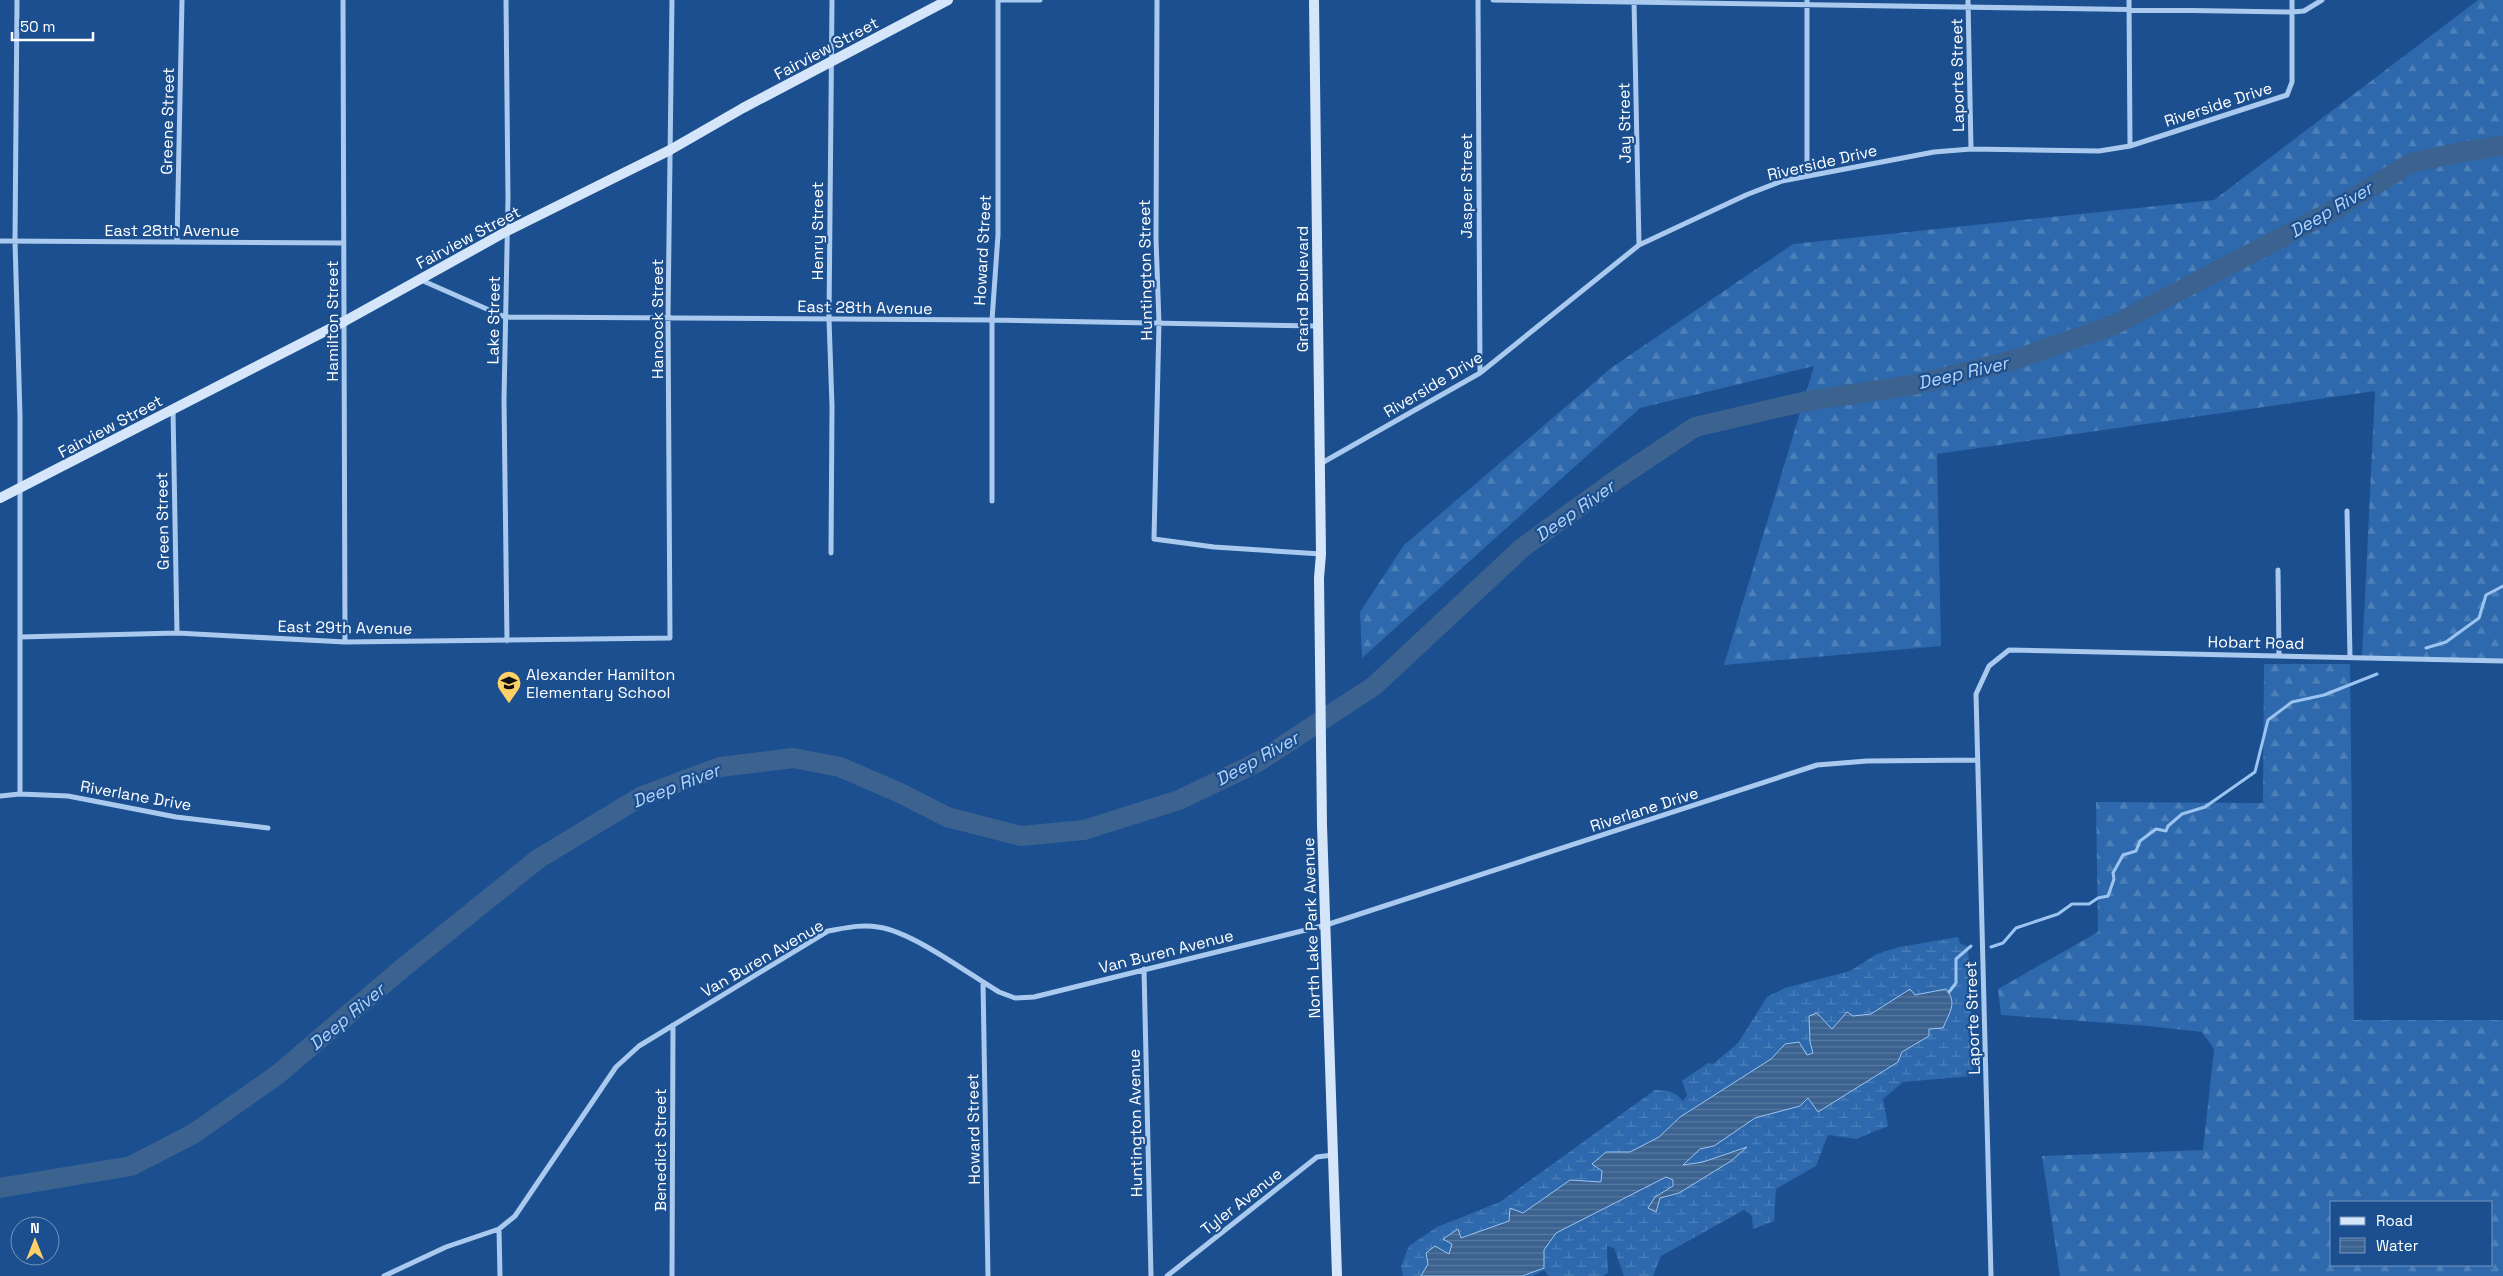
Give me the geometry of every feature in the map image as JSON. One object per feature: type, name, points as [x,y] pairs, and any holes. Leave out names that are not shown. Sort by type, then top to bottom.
[{"type":"street","points":[[17,0],[15,241],[20,488],[20,794]]},
{"type":"street","name":"Greene Street","points":[[177,242],[182,0]]},
{"type":"street","name":"Hamilton Street","points":[[343,0],[345,642]]},
{"type":"street","name":"Lake Street","points":[[506,0],[507,641]]},
{"type":"street","name":"Hancock Street","points":[[670,638],[668,317],[672,0]]},
{"type":"street","name":"Henry Street","points":[[831,553],[832,406],[829,319],[832,0]]},
{"type":"street","name":"Fairview Street","points":[[0,498],[345,321],[507,231],[670,150],[948,0]]},
{"type":"street","points":[[998,0],[1040,0]]},
{"type":"street","name":"Howard Street","points":[[992,501],[992,320],[998,235],[998,0]]},
{"type":"street","name":"Huntington Street","points":[[1156,0],[1156,239],[1159,323],[1154,539],[1214,547],[1321,554]]},
{"type":"street","name":"Grand Boulevard","points":[[1314,0],[1318,464],[1321,554],[1319,578]]},
{"type":"street","name":"Jasper Street","points":[[1478,0],[1480,373]]},
{"type":"street","points":[[1493,0],[1968,3],[2129,10],[2292,12],[2304,11],[2322,0]]},
{"type":"street","name":"Jay Street","points":[[1634,0],[1639,245]]},
{"type":"street","points":[[2129,0],[2130,146]]},
{"type":"street","name":"Riverside Drive","points":[[1318,464],[1347,450],[1480,373],[1639,245],[1746,195],[1782,181],[1892,159],[1971,149],[2098,150],[2130,146],[2287,94],[2292,82],[2292,0]]},
{"type":"street","points":[[1806,176],[1807,2]]},
{"type":"street","name":"Laporte Street","points":[[1968,3],[1971,149]]},
{"type":"street","name":"East 28th Avenue","points":[[0,241],[344,244]]},
{"type":"street","name":"East 28th Avenue","points":[[420,279],[505,317],[992,320],[1317,326]]},
{"type":"street","name":"Green Street","points":[[173,410],[177,633]]},
{"type":"street","points":[[2347,511],[2350,656]]},
{"type":"street","points":[[2278,570],[2279,655]]},
{"type":"street","name":"North Lake Park Avenue","points":[[1319,578],[1322,825],[1337,1276]]},
{"type":"street","name":"East 29th Avenue","points":[[20,636],[177,633],[345,642],[670,638]]},
{"type":"street","name":"Laporte Street","points":[[1992,1276],[1976,694],[1989,666],[2009,650]]},
{"type":"street","name":"Hobart Road","points":[[2009,650],[2350,656],[2503,661]]},
{"type":"street","name":"Riverlane Drive","points":[[1326,925],[1816,765],[1867,761],[1977,760]]},
{"type":"street","name":"Riverlane Drive","points":[[0,796],[20,794],[77,797],[176,817],[268,828]]},
{"type":"street","name":"Van Buren Avenue","points":[[384,1276],[446,1248],[499,1229],[515,1216],[616,1067],[639,1046],[828,931],[854,926],[878,926],[904,934],[982,982],[1015,998],[1034,997],[1326,925]]},
{"type":"street","name":"Huntington Avenue","points":[[1144,969],[1151,1276]]},
{"type":"street","name":"Howard Street","points":[[982,982],[988,1276]]},
{"type":"street","name":"Benedict Street","points":[[672,1276],[673,1025]]},
{"type":"street","name":"Tyler Avenue","points":[[1167,1276],[1317,1157],[1334,1155]]},
{"type":"street","points":[[499,1229],[500,1276]]},
{"type":"green space","points":[[2478,0],[2503,0],[2503,660],[2362,657],[2375,391],[1937,454],[1941,646],[1724,665],[1814,366],[1640,408],[1362,658],[1360,612],[1404,545],[1611,368],[1793,244],[2214,200]]},
{"type":"green space","points":[[2264,664],[2350,664],[2354,1020],[2503,1020],[2503,1276],[2060,1276],[2042,1156],[2203,1150],[2214,1049],[2202,1032],[2001,1015],[1998,989],[2098,932],[2096,802],[2263,803]]},
{"type":"green space","points":[[1958,937],[1960,943],[1968,947],[1973,1076],[1903,1082],[1883,1099],[1888,1126],[1856,1139],[1828,1135],[1816,1166],[1776,1189],[1774,1221],[1753,1229],[1752,1216],[1744,1210],[1661,1256],[1653,1276],[1624,1276],[1614,1248],[1607,1246],[1608,1273],[1603,1276],[1549,1276],[1544,1270],[1532,1276],[1403,1276],[1401,1266],[1409,1246],[1437,1227],[1500,1202],[1655,1090],[1670,1092],[1677,1095],[1683,1101],[1687,1095],[1682,1081],[1708,1063],[1713,1064],[1738,1043],[1767,997],[1785,988],[1850,971],[1877,954],[1899,947]]},
{"type":"water","points":[[1910,989],[1915,995],[1946,989],[1950,994],[1952,1004],[1943,1028],[1929,1029],[1929,1036],[1902,1052],[1898,1062],[1818,1112],[1808,1098],[1800,1106],[1755,1118],[1714,1146],[1700,1149],[1683,1165],[1703,1162],[1747,1147],[1731,1161],[1679,1193],[1660,1198],[1656,1212],[1648,1208],[1655,1197],[1673,1186],[1673,1180],[1666,1177],[1556,1233],[1544,1250],[1544,1268],[1522,1276],[1421,1276],[1428,1264],[1426,1253],[1435,1246],[1449,1254],[1452,1244],[1443,1239],[1458,1229],[1461,1238],[1509,1221],[1510,1208],[1523,1213],[1570,1180],[1601,1182],[1602,1171],[1592,1164],[1606,1152],[1630,1152],[1659,1137],[1680,1117],[1771,1059],[1785,1044],[1799,1042],[1807,1055],[1813,1053],[1810,1042],[1809,1016],[1817,1013],[1832,1029],[1847,1012],[1853,1016],[1871,1014]]},
{"type":"waterway","name":"Deep River","points":[[0,1188],[131,1166],[193,1134],[277,1075],[405,966],[538,859],[642,796],[720,767],[793,758],[840,767],[900,793],[947,817],[1021,836],[1084,830],[1179,800],[1258,762],[1374,686],[1522,548],[1620,477],[1695,427],[1807,401],[1913,385],[2014,360],[2116,324],[2332,211],[2411,163],[2467,151],[2503,146]]},
{"type":"waterway","points":[[2426,648],[2446,642],[2479,618],[2486,595],[2503,586]]},
{"type":"waterway","points":[[1991,947],[2003,943],[2016,928],[2058,914],[2072,904],[2089,904],[2098,898],[2108,896],[2114,879],[2113,873],[2123,855],[2136,851],[2140,841],[2156,829],[2166,831],[2168,826],[2182,814],[2205,807],[2255,772],[2268,720],[2292,702],[2324,695],[2377,674]]},
{"type":"waterway","points":[[1949,992],[1956,983],[1956,959],[1971,946]]},
{"type":"place","name":"Alexander Hamilton Elementary School","points":[[509,704]]}]
